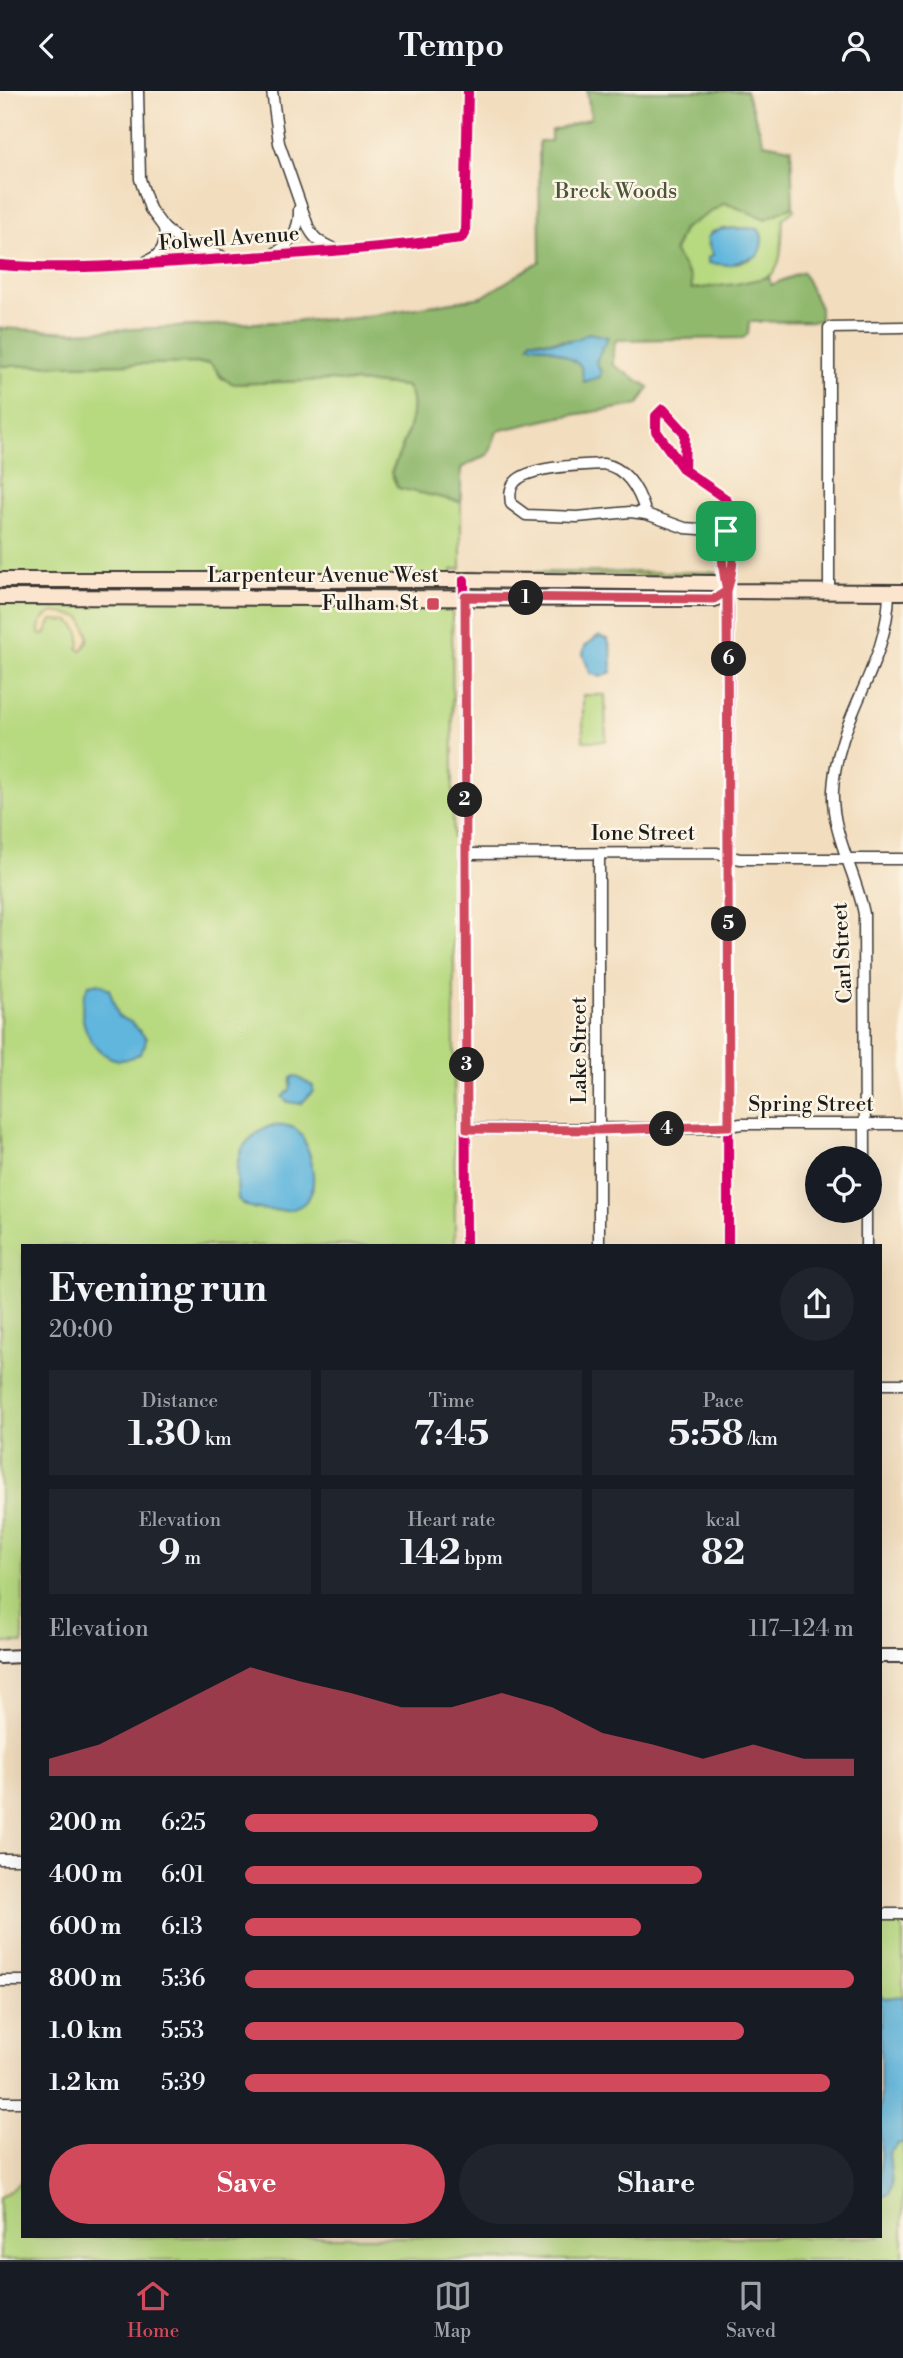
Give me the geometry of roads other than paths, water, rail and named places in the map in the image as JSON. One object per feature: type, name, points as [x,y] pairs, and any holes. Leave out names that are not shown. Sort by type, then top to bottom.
[{"type":"main road","name":"Larpenteur Avenue West","points":[[0,580],[714,583],[727,591],[896,591]]},
{"type":"main road","name":"Larpenteur Avenue West","points":[[0,597],[714,599],[727,591]]},
{"type":"street","points":[[138,91],[140,179],[150,209],[164,228],[191,248],[233,258]]},
{"type":"street","points":[[272,91],[279,143],[314,237],[339,251]]},
{"type":"street","name":"Folwell Avenue","points":[[0,265],[52,268],[267,257],[460,238],[465,234],[468,91]]},
{"type":"street","points":[[267,257],[281,250],[294,235],[299,217],[298,198]]},
{"type":"street","points":[[138,264],[155,258],[162,250],[166,237],[164,228]]},
{"type":"street","points":[[829,591],[829,328],[903,327]]},
{"type":"street","points":[[684,470],[685,433],[663,409],[656,416],[656,431],[684,470],[726,499],[730,506],[722,542],[722,568],[727,591],[728,1244]]},
{"type":"street","points":[[646,514],[641,497],[623,472],[612,466],[580,465],[545,470],[521,478],[512,486],[510,492],[511,504],[526,515],[577,517],[630,512],[646,514],[685,528],[726,531]]},
{"type":"street","points":[[464,580],[467,1244]]},
{"type":"street","name":"Carl Street","points":[[865,1146],[864,914],[836,823],[833,803],[836,768],[847,724],[881,645],[896,591]]},
{"type":"street","name":"Ione Street","points":[[466,854],[717,853],[740,859],[903,859]]},
{"type":"street","name":"Lake Street","points":[[599,854],[599,1244]]},
{"type":"street","name":"Spring Street","points":[[467,1129],[599,1130],[741,1124],[903,1124]]},
{"type":"street","points":[[866,1223],[866,1244]]},
{"type":"street","points":[[882,1384],[903,1384]]},
{"type":"street","points":[[0,1657],[21,1656]]},
{"type":"street","points":[[882,1656],[903,1656]]},
{"type":"street","points":[[0,1859],[21,1859]]},
{"type":"street","points":[[882,1914],[903,1914]]},
{"type":"street","points":[[0,1981],[21,1982]]},
{"type":"street","points":[[0,2102],[21,2102]]},
{"type":"water","points":[[728,229],[758,229],[762,239],[757,256],[729,265],[708,263],[708,258],[713,255],[707,238],[711,234]]},
{"type":"water","points":[[588,333],[608,337],[596,361],[601,372],[600,377],[584,382],[581,366],[550,348],[529,345],[531,340],[568,341]]},
{"type":"water","points":[[598,636],[607,639],[612,655],[611,672],[601,677],[590,673],[583,654],[585,646]]},
{"type":"water","points":[[99,983],[109,989],[119,1017],[131,1022],[146,1038],[140,1054],[119,1060],[99,1050],[91,1041],[82,1007],[89,985]]},
{"type":"water","points":[[295,1076],[313,1086],[313,1091],[301,1104],[288,1102],[282,1097],[290,1090],[291,1078]]},
{"type":"water","points":[[270,1126],[296,1129],[305,1143],[312,1163],[311,1193],[303,1204],[294,1209],[259,1209],[238,1199],[239,1156],[249,1140]]},
{"type":"water","points":[[882,1996],[903,1996],[903,2143],[899,2143],[889,2153],[892,2184],[889,2194],[882,2197]]},
{"type":"place","name":"Fulham St","points":[[433,604]]},
{"type":"park label","name":"Breck Woods","points":[[616,192]]}]
